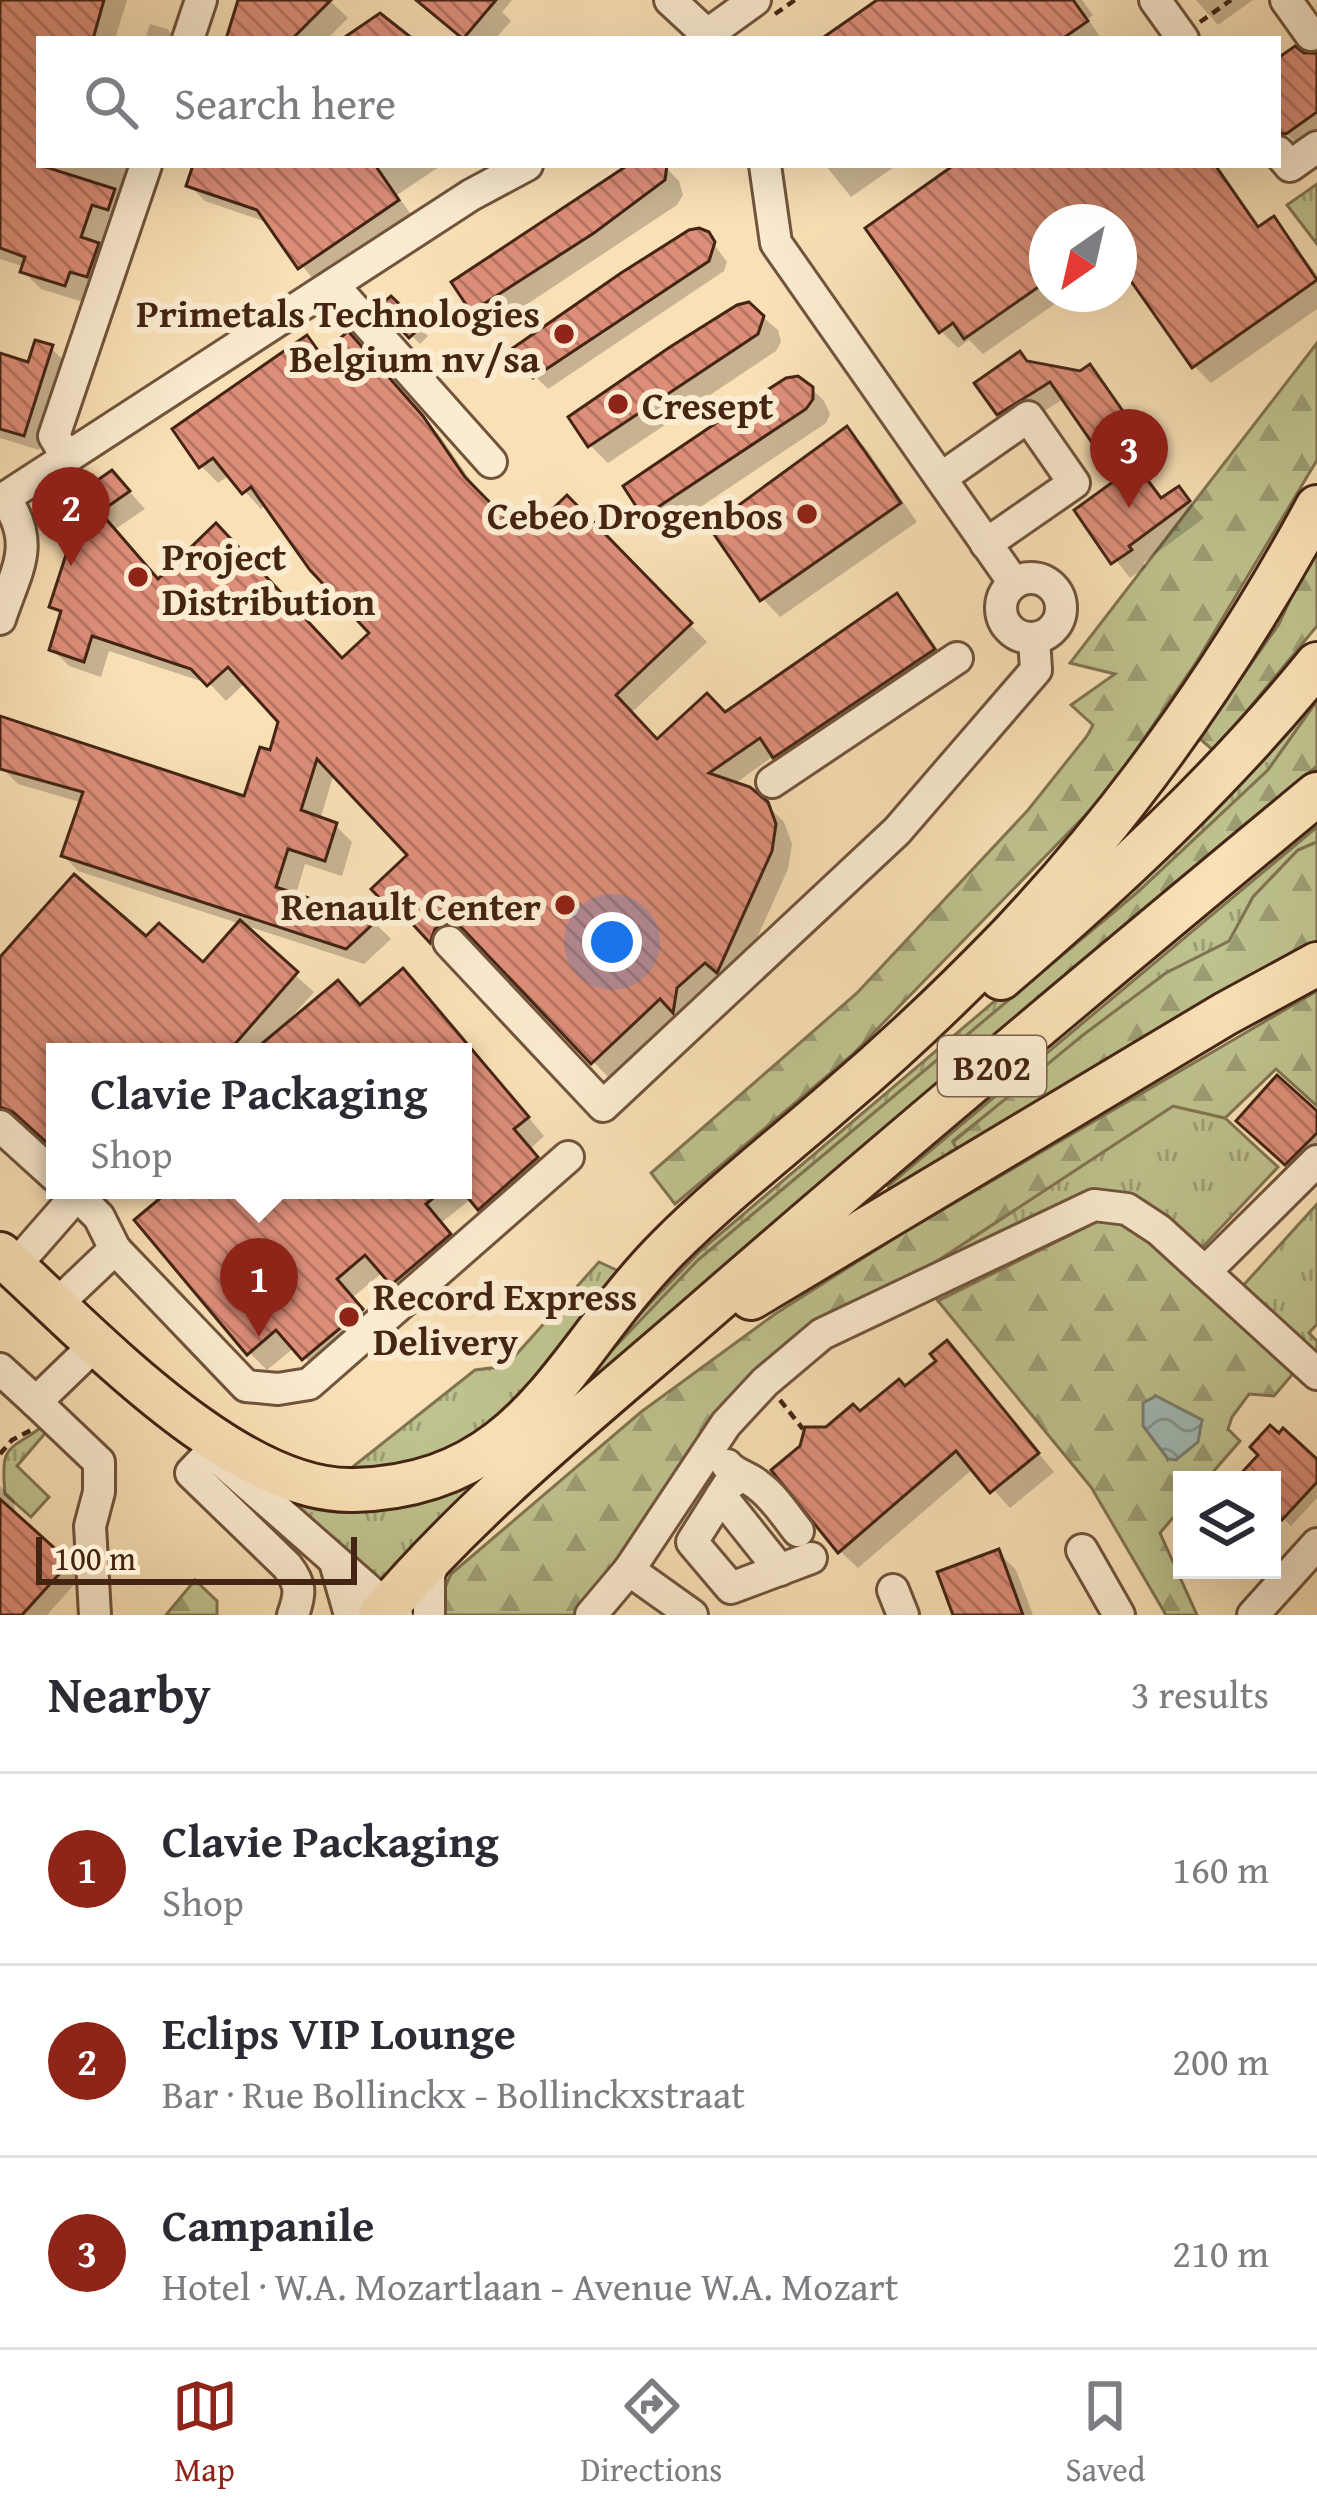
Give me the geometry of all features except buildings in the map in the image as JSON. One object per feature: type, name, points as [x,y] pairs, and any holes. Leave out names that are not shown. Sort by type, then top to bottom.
[{"type":"highway","name":"B202","points":[[198,1436],[305,1485],[350,1491],[428,1480],[469,1464],[503,1442],[538,1410],[665,1251],[841,1096],[1012,933],[1113,816],[1203,693],[1317,507]]},
{"type":"highway","name":"B202","points":[[841,1096],[996,983],[1140,855],[1255,737],[1317,664]]},
{"type":"highway","name":"B202","points":[[389,1613],[440,1547],[538,1453],[1317,794]]},
{"type":"highway","name":"B202","points":[[671,1341],[769,1288],[1225,1014],[1317,964]]},
{"type":"highway","points":[[7,1260],[198,1436]]},
{"type":"street","points":[[189,36],[201,0]]},
{"type":"street","points":[[670,0],[699,36]]},
{"type":"street","points":[[704,36],[755,0]]},
{"type":"street","points":[[1155,0],[1181,36]]},
{"type":"street","points":[[1286,0],[1311,35]]},
{"type":"street","points":[[1281,156],[1290,166],[1317,147]]},
{"type":"street","points":[[66,457],[54,436],[145,168]]},
{"type":"street","points":[[471,195],[503,168]]},
{"type":"street","points":[[0,619],[23,545],[19,519],[3,500],[471,195],[521,168]]},
{"type":"street","points":[[765,168],[776,243],[1014,583]]},
{"type":"street","points":[[333,285],[491,462]]},
{"type":"street","points":[[941,478],[1028,417],[1074,483],[986,544]]},
{"type":"street","points":[[1028,578],[1044,580],[1056,590],[1061,605],[1058,620],[1034,638],[1018,635],[1006,625],[1001,610],[1004,595],[1014,583],[1028,578]]},
{"type":"street","points":[[449,943],[603,1106],[898,831],[1036,670],[1034,638]]},
{"type":"street","points":[[772,782],[957,658]]},
{"type":"street","points":[[0,1126],[46,1168]]},
{"type":"street","points":[[80,1199],[99,1217],[115,1250],[246,1386],[278,1389],[309,1384],[568,1157]]},
{"type":"street","points":[[1205,1272],[1317,1161]]},
{"type":"street","points":[[7,1260],[57,1199]]},
{"type":"street","points":[[591,1615],[629,1570],[725,1424],[822,1334],[1094,1204],[1126,1209],[1159,1230],[1317,1374]]},
{"type":"street","points":[[56,1305],[115,1250]]},
{"type":"street","points":[[95,1615],[90,1526],[99,1492],[99,1462],[13,1390],[98,1342]]},
{"type":"street","points":[[198,1436],[333,1556],[389,1613]]},
{"type":"street","points":[[198,1436],[191,1473],[287,1565],[299,1582],[293,1615]]},
{"type":"street","points":[[705,1455],[780,1570]]},
{"type":"street","points":[[751,1479],[765,1490],[804,1545],[780,1570],[731,1588],[692,1542],[729,1486],[751,1479]]},
{"type":"street","points":[[1253,1615],[1317,1544]]},
{"type":"street","points":[[1082,1550],[1119,1615]]},
{"type":"street","points":[[629,1570],[692,1615]]},
{"type":"path","points":[[1185,36],[1231,0]]},
{"type":"path","points":[[765,1382],[803,1429]]},
{"type":"green space","points":[[1317,184],[1317,244],[1287,205]]},
{"type":"green space","points":[[1317,343],[1317,460],[1197,661],[1106,794],[852,1055],[675,1204],[651,1173],[857,993],[1028,810],[1087,736],[1093,725],[1071,705],[1115,674],[1070,663]]},
{"type":"green space","points":[[1317,541],[1317,626],[1214,751],[1199,738],[1279,624]]},
{"type":"green space","points":[[1317,684],[1317,701],[1268,770],[1138,892],[698,1260],[594,1375],[1317,766],[1317,776],[539,1427],[700,1251],[1082,927]]},
{"type":"green space","points":[[1317,701],[1317,766],[595,1376],[591,1372],[698,1260],[1138,892],[1268,770]]},
{"type":"green space","points":[[1317,827],[1317,842],[1298,850],[1253,897],[1230,941],[1166,973],[953,1141],[958,1151],[890,1190],[888,1186]]},
{"type":"green space","points":[[1317,842],[1317,943],[1281,959],[958,1151],[953,1142],[1083,1035],[1166,973],[1229,941],[1253,897],[1298,850]]},
{"type":"green space","points":[[1317,991],[1317,1106],[1276,1069],[1225,1118],[1173,1106],[922,1271],[816,1330],[575,1615],[444,1615],[440,1599],[451,1574],[641,1412],[775,1314],[901,1234]]},
{"type":"green space","points":[[1173,1106],[1225,1118],[1278,1167],[1181,1270],[1102,1219],[938,1301],[922,1271]]},
{"type":"green space","points":[[1317,1204],[1317,1324],[1309,1333],[1317,1341],[1317,1357],[1241,1288]]},
{"type":"green space","points":[[1102,1219],[1138,1229],[1297,1369],[1274,1396],[1249,1394],[1228,1429],[1240,1441],[1214,1471],[1173,1471],[1173,1518],[1160,1533],[1173,1562],[1173,1579],[1181,1579],[1197,1615],[1166,1615],[1091,1487],[938,1301]],"holes":[[[1156,1396],[1202,1420],[1168,1459]]]},
{"type":"green space","points":[[599,1262],[621,1272],[563,1352],[470,1449],[483,1479],[383,1592],[253,1474],[340,1477],[475,1370],[506,1366]]},
{"type":"green space","points":[[43,1426],[48,1430],[17,1466],[49,1497],[31,1517],[5,1494],[4,1465],[9,1450]]},
{"type":"green space","points":[[195,1580],[217,1601],[217,1615],[166,1615]]},
{"type":"water","points":[[1156,1396],[1202,1420],[1198,1442],[1176,1460],[1168,1459],[1143,1426],[1143,1403]]},
{"type":"place","name":"Primetals Technologies Belgium nv/sa","points":[[564,334]]},
{"type":"place","name":"Cresept","points":[[618,404]]},
{"type":"place","name":"Campanile","points":[[1129,508]]},
{"type":"place","name":"Cebeo Drogenbos","points":[[807,514]]},
{"type":"place","name":"Eclips VIP Lounge","points":[[71,566]]},
{"type":"place","name":"Project Distribution","points":[[138,577]]},
{"type":"place","name":"Renault Center","points":[[565,905]]},
{"type":"place","name":"Record Express Delivery","points":[[349,1317]]},
{"type":"place","name":"Clavie Packaging","points":[[259,1337]]}]
